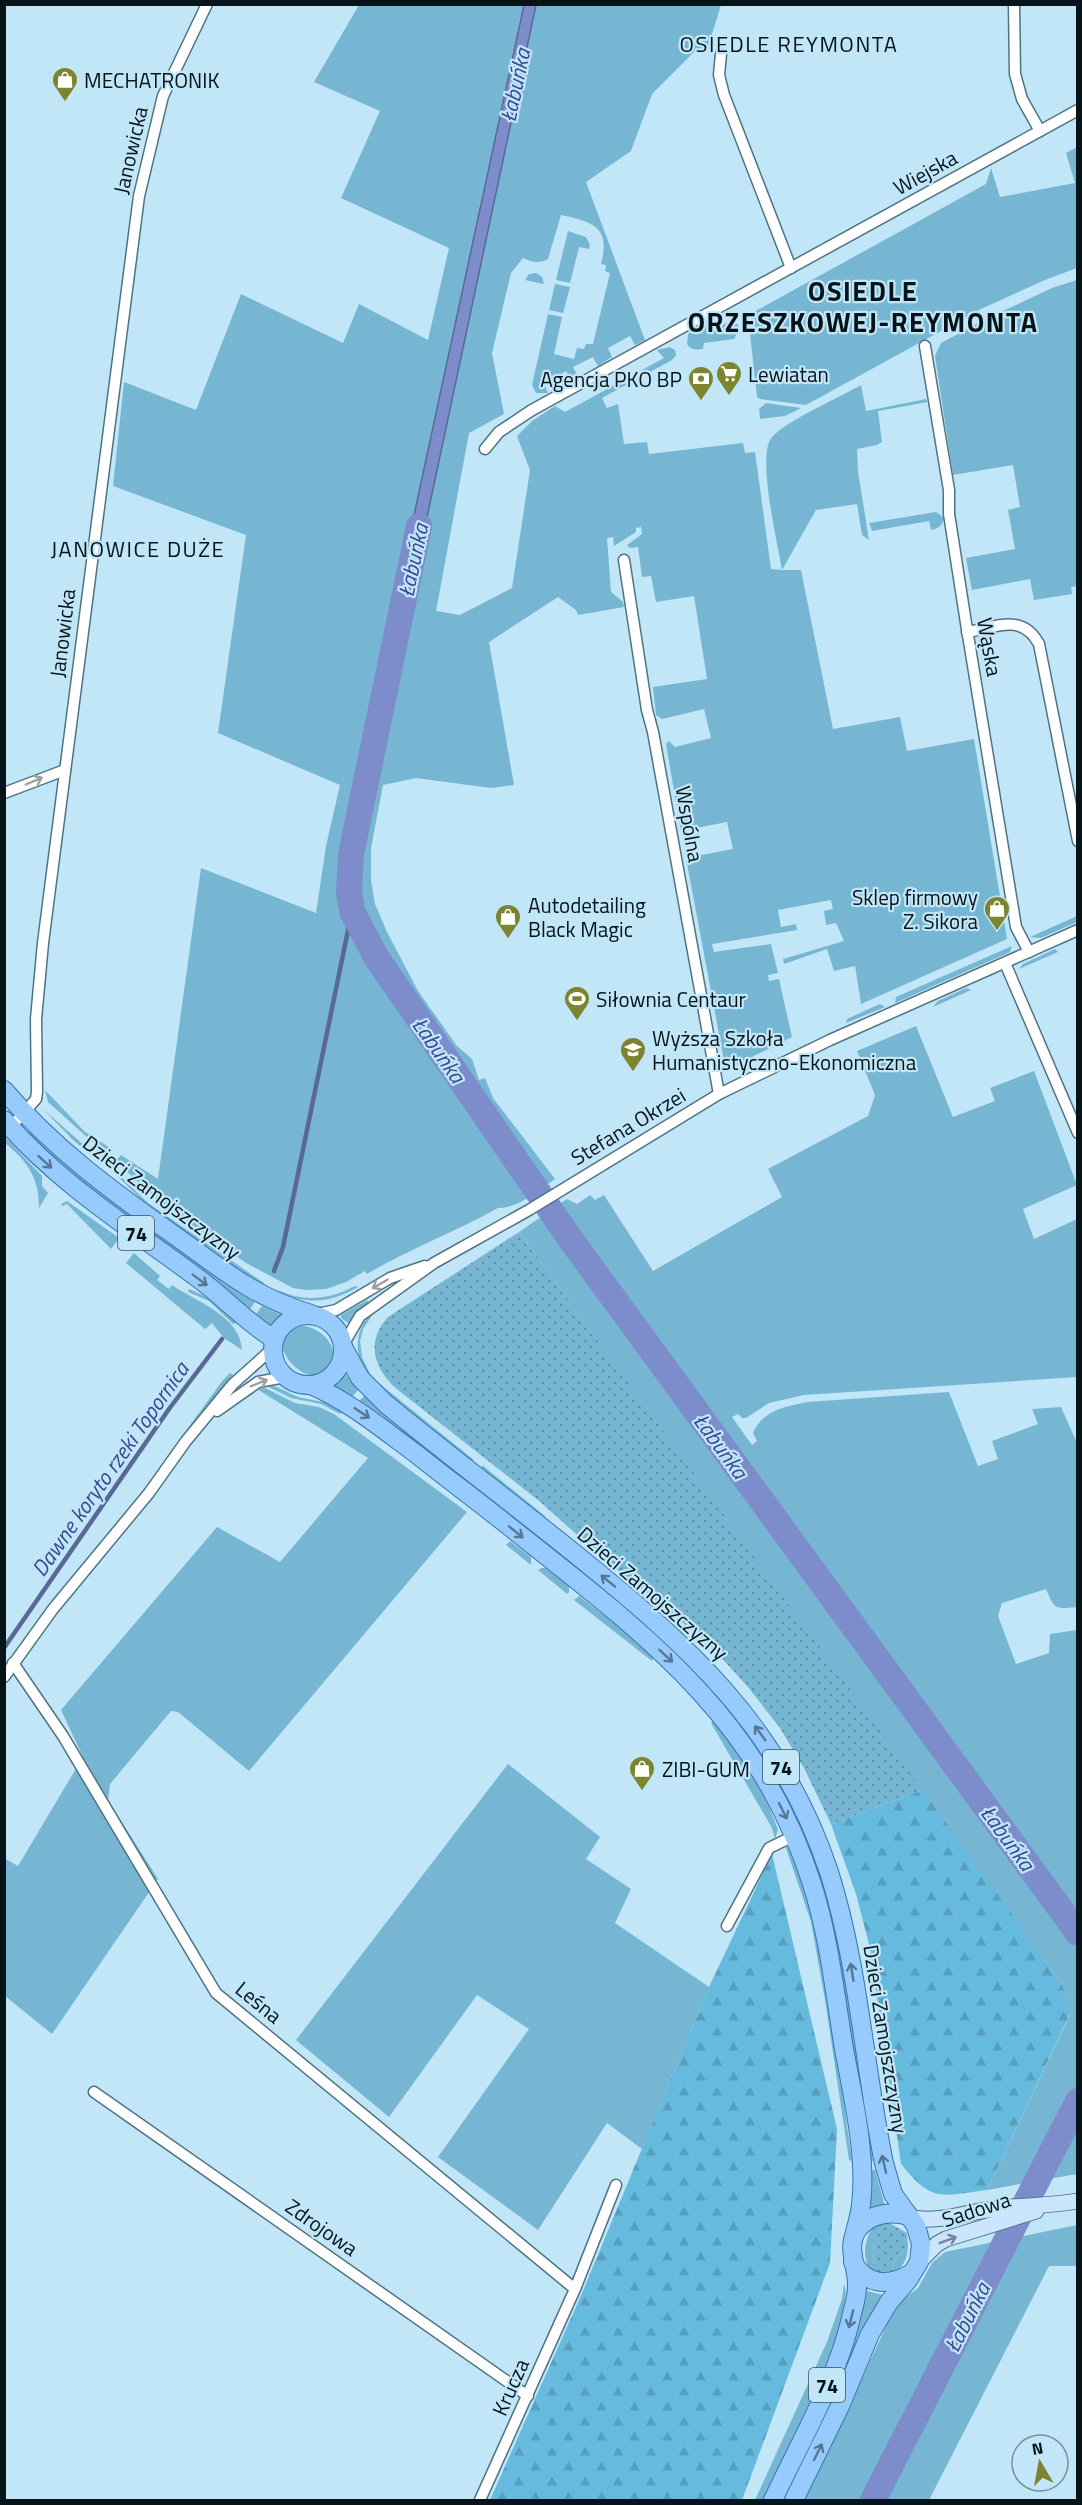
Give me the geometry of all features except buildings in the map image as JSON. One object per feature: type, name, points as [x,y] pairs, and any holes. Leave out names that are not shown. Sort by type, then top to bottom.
[{"type":"main road","name":"Dzieci Zamojszczyzny","points":[[4,1090],[52,1142],[93,1176],[240,1282],[267,1299],[312,1315]]},
{"type":"main road","name":"Dzieci Zamojszczyzny","points":[[8,1123],[65,1180],[212,1288],[273,1344]]},
{"type":"main road","points":[[285,1377],[275,1364],[273,1344],[284,1323],[301,1315],[312,1315]]},
{"type":"main road","name":"74","points":[[312,1315],[333,1325],[338,1331],[343,1346]]},
{"type":"main road","name":"Dzieci Zamojszczyzny","points":[[343,1346],[360,1378],[386,1404],[609,1581],[694,1655],[732,1697],[768,1744],[806,1814],[834,1890],[848,1944],[884,2163],[893,2194],[910,2217]]},
{"type":"main road","points":[[311,1385],[326,1380],[332,1375],[341,1362],[343,1346]]},
{"type":"main road","name":"74","points":[[285,1377],[292,1382],[311,1385]]},
{"type":"main road","name":"Dzieci Zamojszczyzny","points":[[311,1385],[367,1416],[564,1570],[664,1654],[702,1692],[736,1733],[765,1777],[794,1836],[813,1887],[825,1934],[851,2086],[861,2167],[862,2201],[854,2237]]},
{"type":"main road","name":"Sadowa","points":[[916,2267],[941,2242],[1053,2205],[1077,2200]]},
{"type":"main road","name":"Sadowa","points":[[910,2217],[937,2219],[993,2209],[1053,2205]]},
{"type":"main road","points":[[854,2237],[859,2228],[872,2217],[891,2213],[910,2217]]},
{"type":"main road","name":"74","points":[[794,2500],[841,2404],[870,2334],[895,2294],[916,2267],[919,2235],[910,2217]]},
{"type":"main road","name":"74","points":[[772,2500],[821,2398],[849,2328],[857,2288],[853,2262],[854,2237]]},
{"type":"main road","points":[[853,2262],[868,2278],[883,2283],[899,2280],[916,2267]]},
{"type":"street","name":"Janowicka","points":[[8,1123],[25,1113],[36,1099],[38,1092],[38,999],[65,770],[141,182],[163,96],[207,4]]},
{"type":"street","points":[[1014,4],[1015,74],[1022,99],[1040,131]]},
{"type":"street","points":[[721,54],[719,75],[724,95],[791,268]]},
{"type":"street","name":"Wiejska","points":[[484,449],[499,432],[532,410],[1077,110]]},
{"type":"street","name":"Wąska","points":[[926,346],[949,490],[949,514],[967,632],[1016,927],[1029,952]]},
{"type":"street","name":"Wspólna","points":[[624,560],[648,710],[654,732],[718,1094]]},
{"type":"street","points":[[967,632],[1017,624],[1028,629],[1039,644],[1077,841]]},
{"type":"street","points":[[4,794],[65,770]]},
{"type":"street","name":"Stefana Okrzei","points":[[343,1346],[360,1316],[434,1263],[529,1210],[718,1094],[830,1040],[1077,930]]},
{"type":"street","points":[[1005,963],[1077,1133]]},
{"type":"street","name":"Stefana Okrzei","points":[[312,1315],[336,1310],[390,1278],[434,1263]]},
{"type":"street","points":[[4,1677],[60,1600],[149,1493],[186,1441],[233,1384],[273,1344]]},
{"type":"street","points":[[203,1423],[252,1385],[263,1380],[285,1377]]},
{"type":"street","name":"Leśna","points":[[13,1663],[63,1736],[216,1993],[575,2289]]},
{"type":"street","points":[[727,1926],[769,1848],[794,1836]]},
{"type":"street","name":"Zdrojowa","points":[[94,2092],[528,2396]]},
{"type":"street","name":"Krucza","points":[[480,2500],[575,2289],[616,2185]]},
{"type":"shaded area","points":[[359,5],[721,5],[707,50],[702,54],[695,51],[652,94],[631,151],[586,182],[645,340],[635,345],[630,336],[608,348],[612,357],[598,366],[593,357],[573,367],[578,377],[571,380],[566,371],[544,384],[548,393],[536,393],[532,385],[548,314],[562,317],[554,354],[574,359],[577,348],[584,349],[586,344],[593,344],[610,273],[605,271],[606,265],[601,264],[603,242],[601,234],[597,228],[582,220],[561,215],[548,259],[535,262],[523,258],[511,273],[492,353],[504,414],[469,433],[436,611],[460,615],[512,588],[530,470],[517,436],[532,421],[555,406],[565,412],[664,358],[657,350],[670,347],[675,350],[676,355],[672,360],[602,398],[607,408],[618,404],[624,444],[647,442],[649,454],[743,443],[745,453],[755,452],[771,569],[801,570],[833,729],[900,717],[907,751],[974,739],[1007,939],[861,1004],[855,966],[834,971],[827,949],[784,964],[783,959],[844,941],[836,923],[826,925],[824,911],[833,909],[831,900],[778,910],[781,927],[796,924],[797,930],[712,944],[714,952],[771,944],[778,973],[768,975],[769,981],[779,979],[792,1037],[732,1067],[725,1066],[686,858],[733,849],[727,822],[681,831],[666,744],[669,741],[675,747],[711,738],[704,709],[662,719],[656,715],[653,687],[707,679],[694,596],[656,602],[651,576],[642,577],[638,547],[630,548],[627,545],[642,534],[641,527],[636,528],[636,532],[614,546],[613,537],[607,538],[611,592],[623,602],[624,607],[578,615],[576,610],[558,597],[489,642],[514,785],[491,788],[416,778],[383,785],[371,848],[371,880],[375,904],[418,991],[457,1046],[472,1059],[479,1080],[485,1078],[493,1098],[555,1179],[521,1202],[498,1208],[367,1274],[365,1271],[346,1282],[326,1289],[306,1290],[293,1288],[246,1263],[157,1200],[116,1161],[121,1155],[158,1179],[201,868],[316,913],[326,846],[340,785],[218,733],[246,535],[113,486],[124,382],[196,410],[241,294],[343,343],[359,304],[428,340],[449,248],[341,198],[380,111],[314,82]]},
{"type":"shaded area","points":[[1077,147],[1077,268],[983,308],[806,405],[757,397],[749,325],[752,313],[986,184],[991,168],[1000,197],[1075,183],[1066,153]]},
{"type":"shaded area","points":[[568,231],[586,237],[590,245],[589,249],[579,247],[570,283],[556,280]]},
{"type":"shaded area","points":[[536,273],[542,277],[544,284],[525,280],[529,274]]},
{"type":"shaded area","points":[[1077,280],[1077,586],[1071,587],[1072,594],[1034,600],[1030,579],[972,590],[966,558],[1015,549],[1008,510],[1020,507],[1013,465],[953,475],[935,356],[941,343],[1052,288]]},
{"type":"shaded area","points":[[555,284],[570,287],[563,313],[549,310]]},
{"type":"shaded area","points":[[733,319],[740,328],[734,339],[704,343],[703,349],[692,348],[687,344],[688,334],[708,322],[718,328]]},
{"type":"shaded area","points":[[861,385],[866,411],[926,399],[928,402],[878,411],[882,442],[857,449],[858,472],[869,540],[862,535],[857,504],[816,510],[782,570],[767,480],[766,462],[772,437],[801,417]]},
{"type":"shaded area","points":[[766,403],[801,408],[785,416],[760,419],[759,409]]},
{"type":"shaded area","points":[[936,512],[943,517],[943,522],[938,528],[931,530],[929,521],[872,531],[869,523]]},
{"type":"shaded area","points":[[1077,916],[1077,922],[1041,938],[1030,937]]},
{"type":"shaded area","points":[[1012,946],[1010,952],[895,1003],[896,997]]},
{"type":"shaded area","points":[[1055,949],[1058,952],[1019,969],[1023,964]]},
{"type":"shaded area","points":[[966,988],[971,990],[933,1007],[938,1001]]},
{"type":"shaded area","points":[[880,1004],[885,1007],[846,1023],[847,1019]]},
{"type":"shaded area","points":[[916,1026],[953,1117],[995,1101],[990,1088],[1034,1071],[1077,1185],[1023,1209],[1034,1239],[1077,1219],[1077,1377],[804,1395],[769,1403],[746,1418],[738,1414],[732,1417],[752,1445],[757,1441],[753,1433],[763,1419],[776,1410],[792,1405],[949,1392],[978,1466],[998,1459],[992,1441],[1038,1424],[1032,1409],[1061,1407],[1077,1443],[1077,1607],[1057,1607],[1046,1589],[1002,1603],[998,1616],[1016,1664],[1049,1653],[1050,1634],[1077,1630],[1077,2174],[987,2190],[1070,2015],[1063,1986],[519,1232],[567,1199],[577,1204],[590,1195],[595,1200],[604,1195],[653,1271],[782,1197],[768,1169],[868,1116],[875,1095],[857,1051]]},
{"type":"shaded area","points":[[45,1090],[84,1131],[113,1150],[108,1156],[48,1102]]},
{"type":"shaded area","points":[[43,1109],[103,1162],[73,1140]]},
{"type":"shaded area","points":[[30,1129],[77,1173],[235,1290],[255,1302],[248,1312],[93,1191],[34,1140],[28,1131]]},
{"type":"shaded area","points":[[5,1137],[42,1176],[42,1186],[48,1193],[39,1208],[37,1188],[31,1171],[5,1143]]},
{"type":"shaded area","points":[[111,1167],[148,1203],[264,1283],[264,1286],[149,1207],[112,1171]]},
{"type":"shaded area","points":[[67,1201],[119,1238],[111,1249],[67,1204],[63,1206],[61,1204]]},
{"type":"shaded area","points":[[519,1232],[923,1790],[831,1824],[805,1770],[780,1728],[748,1687],[708,1643],[610,1564],[538,1500],[398,1390],[383,1374],[375,1355],[375,1346],[376,1336],[388,1317]]},
{"type":"shaded area","points":[[134,1253],[160,1276],[157,1280],[169,1289],[172,1285],[215,1311],[234,1327],[242,1350],[224,1338],[212,1323],[205,1329],[126,1263]]},
{"type":"shaded area","points":[[358,1287],[326,1300],[305,1300],[272,1290],[295,1296],[318,1298]]},
{"type":"shaded area","points":[[189,1289],[209,1298],[236,1323],[233,1324],[209,1301],[188,1292]]},
{"type":"shaded area","points":[[367,1300],[369,1303],[356,1312],[348,1323],[341,1318],[341,1315]]},
{"type":"shaded area","points":[[262,1306],[281,1315],[270,1331],[254,1317]]},
{"type":"shaded area","points":[[375,1311],[363,1329],[360,1341],[362,1357],[372,1378],[361,1362],[358,1344],[362,1326]]},
{"type":"shaded area","points":[[299,1325],[319,1332],[329,1341],[333,1361],[324,1373],[312,1375],[301,1371],[290,1362],[284,1351],[282,1339],[286,1330]]},
{"type":"shaded area","points":[[230,1373],[233,1375],[183,1435],[223,1380]]},
{"type":"shaded area","points":[[344,1373],[359,1389],[352,1397],[333,1386]]},
{"type":"shaded area","points":[[270,1384],[298,1397],[328,1403],[342,1412],[340,1414],[321,1404],[291,1398],[265,1385]]},
{"type":"shaded area","points":[[378,1384],[474,1460],[471,1461],[391,1398]]},
{"type":"shaded area","points":[[265,1388],[295,1403],[319,1407],[334,1414],[467,1512],[249,1771],[178,1712],[171,1711],[110,1784],[108,1800],[158,1879],[52,2034],[5,1996],[4,1858],[18,1866],[83,1757],[61,1710],[217,1527],[280,1562],[368,1458],[257,1389]]},
{"type":"shaded area","points":[[365,1395],[628,1606],[730,1705],[782,1783],[816,1855],[832,1910],[849,2001],[873,2161],[869,2162],[818,1876],[807,1842],[792,1809],[755,1747],[709,1690],[659,1638],[359,1401]]},
{"type":"shaded area","points":[[482,1465],[545,1517],[542,1517],[482,1469]]},
{"type":"shaded area","points":[[510,1541],[531,1557],[531,1565],[506,1545]]},
{"type":"shaded area","points":[[546,1568],[569,1586],[569,1592],[567,1594],[538,1570]]},
{"type":"shaded area","points":[[579,1596],[655,1655],[652,1661],[574,1600]]},
{"type":"shaded area","points":[[715,1719],[743,1759],[766,1800],[778,1830],[775,1839],[772,1828],[711,1723]]},
{"type":"shaded area","points":[[508,1764],[600,1837],[586,1859],[631,1889],[615,1923],[709,1987],[642,2149],[607,2123],[538,2230],[438,2157],[529,2029],[477,1995],[389,2117],[296,2040]]},
{"type":"shaded area","points":[[785,1845],[789,1848],[807,1895],[823,1960],[852,2161],[849,2160],[811,1922]]},
{"type":"shaded area","points":[[875,2169],[885,2206],[870,2211],[870,2172]]},
{"type":"shaded area","points":[[884,2220],[907,2233],[908,2247],[895,2259],[891,2275],[874,2272],[873,2227]]},
{"type":"shaded area","points":[[1077,2225],[1077,2266],[1049,2266],[929,2500],[805,2500],[890,2318],[901,2300],[918,2288],[932,2263],[945,2252]]},
{"type":"shaded area","points":[[873,2227],[874,2272],[868,2267],[865,2257],[866,2242]]},
{"type":"shaded area","points":[[908,2247],[904,2263],[891,2275],[895,2259]]},
{"type":"shaded area","points":[[844,2284],[845,2301],[840,2326],[815,2391],[763,2500],[755,2500],[827,2342],[842,2299]]},
{"type":"shaded area","points":[[867,2291],[883,2295],[785,2500],[781,2500],[855,2340]]},
{"type":"green space","points":[[923,1790],[1063,1986],[1070,2014],[987,2190],[948,2195],[930,2191],[912,2177],[901,2164],[870,1948],[856,1894],[831,1824]]},
{"type":"green space","points":[[772,1854],[837,2129],[830,2263],[742,2500],[490,2500],[580,2298],[709,1987]]},
{"type":"water","points":[[524,5],[536,5],[426,522],[426,534],[419,559],[405,557]]},
{"type":"waterway","name":"Łabuńka","points":[[419,526],[351,854],[349,892],[352,911],[376,957],[571,1240],[1078,1933]]},
{"type":"waterway","name":"Dawne koryto rzeki Topornica","points":[[274,1271],[283,1247],[352,911]]},
{"type":"waterway","name":"Dawne koryto rzeki Topornica","points":[[4,1648],[169,1409],[222,1339]]},
{"type":"waterway","name":"Łabuńka","points":[[873,2500],[1078,2101]]},
{"type":"place","name":"MECHATRONIK","points":[[65,103]]},
{"type":"place","name":"Lewiatan","points":[[729,397]]},
{"type":"place","name":"Agencja PKO BP","points":[[701,402]]},
{"type":"place","name":"Sklep firmowy Z. Sikora","points":[[997,932]]},
{"type":"place","name":"Autodetailing Black Magic","points":[[508,940]]},
{"type":"place","name":"Siłownia Centaur","points":[[577,1022]]},
{"type":"place","name":"Wyższa Szkoła Humanistyczno-Ekonomiczna","points":[[633,1073]]},
{"type":"place","name":"ZIBI-GUM","points":[[642,1792]]},
{"type":"district","name":"OSIEDLE REYMONTA","points":[[789,44]]},
{"type":"district","name":"OSIEDLE ORZESZKOWEJ-REYMONTA","points":[[863,306]]},
{"type":"district","name":"JANOWICE DUŻE","points":[[138,549]]}]
